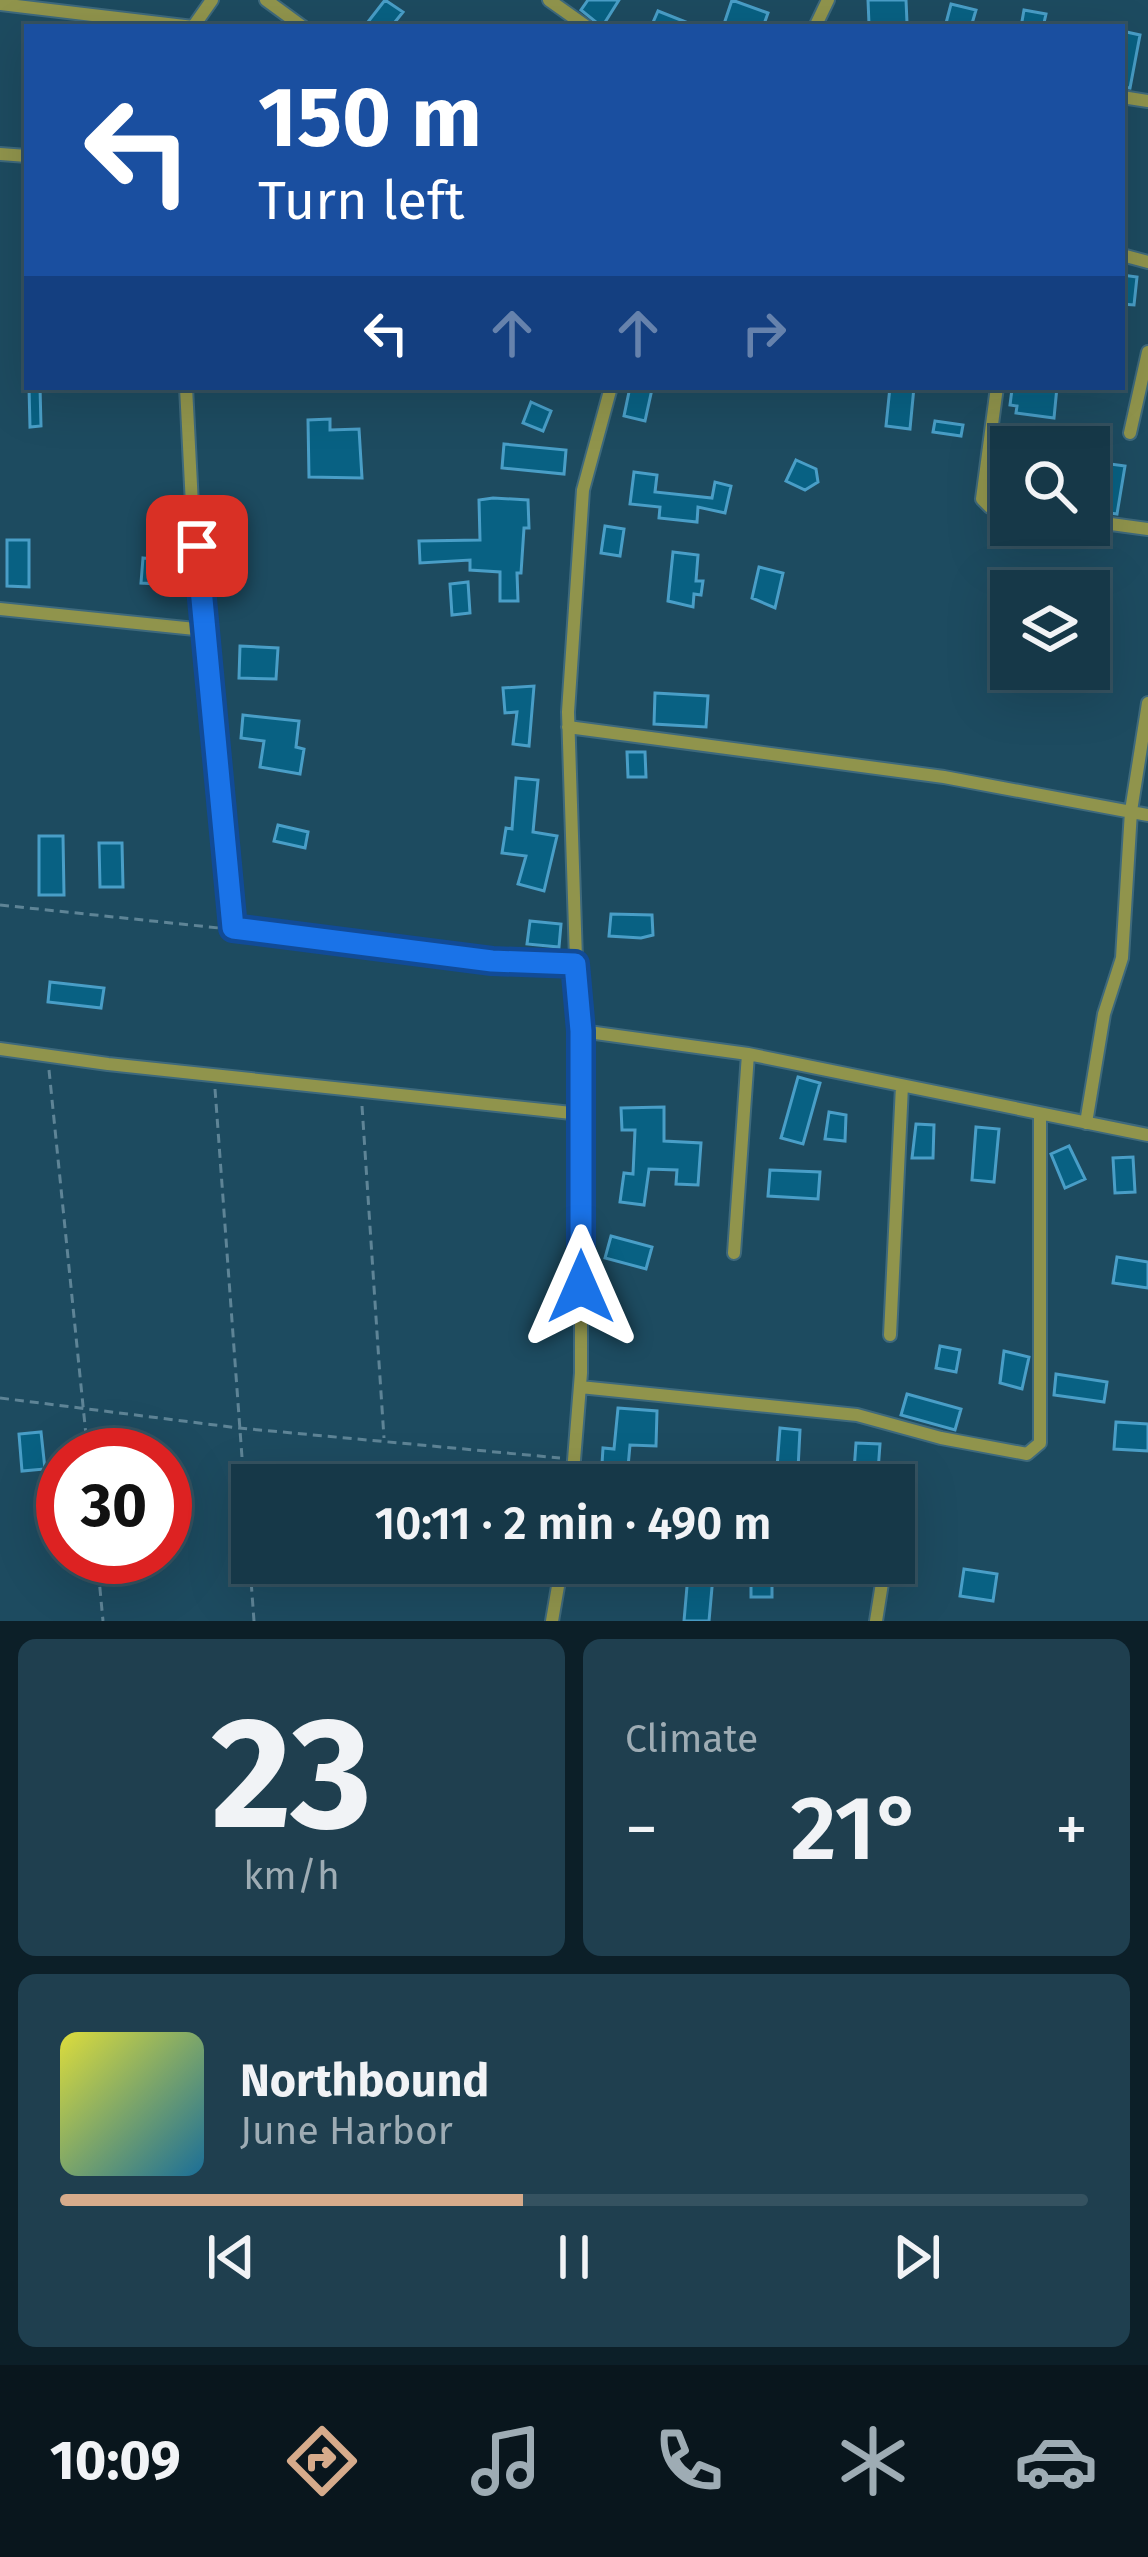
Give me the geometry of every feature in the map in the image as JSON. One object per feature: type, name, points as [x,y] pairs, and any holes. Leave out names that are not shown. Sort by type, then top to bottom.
[{"type":"street","points":[[266,0],[299,24]]},
{"type":"street","points":[[550,0],[583,24]]},
{"type":"street","points":[[0,4],[168,24]]},
{"type":"street","points":[[1130,433],[1148,352]]},
{"type":"street","points":[[186,390],[233,928],[492,961],[575,964]]},
{"type":"street","points":[[574,1464],[580,1388],[581,1031],[568,727],[583,490],[610,390]]},
{"type":"street","points":[[992,426],[997,390]]},
{"type":"street","points":[[990,439],[982,499],[990,507]]},
{"type":"street","points":[[1110,524],[1148,529]]},
{"type":"street","points":[[0,609],[206,630]]},
{"type":"street","points":[[1086,1123],[1104,1014],[1122,958],[1131,811],[1148,703]]},
{"type":"street","points":[[568,727],[944,777],[1148,814]]},
{"type":"street","points":[[581,1031],[748,1054],[1148,1135]]},
{"type":"street","points":[[0,1049],[581,1114]]},
{"type":"street","points":[[734,1253],[748,1054]]},
{"type":"street","points":[[890,1335],[902,1086]]},
{"type":"street","points":[[580,1388],[857,1415],[940,1438],[1027,1454],[1040,1443],[1040,1114]]},
{"type":"street","points":[[552,1621],[558,1584]]},
{"type":"street","points":[[876,1621],[882,1584]]},
{"type":"path","points":[[0,905],[229,929]]},
{"type":"path","points":[[49,1068],[86,1428]]},
{"type":"path","points":[[214,1075],[254,1621]]},
{"type":"path","points":[[362,1103],[384,1439]]},
{"type":"path","points":[[0,1398],[238,1428],[574,1460]]},
{"type":"path","points":[[100,1584],[103,1621]]},
{"type":"building","points":[[385,0],[403,12],[393,24],[366,24]]},
{"type":"building","points":[[588,0],[619,0],[604,24],[581,10]]},
{"type":"building","points":[[732,0],[768,13],[764,24],[724,24]]},
{"type":"building","points":[[868,0],[906,0],[907,23],[869,24]]},
{"type":"building","points":[[951,4],[976,10],[972,24],[946,24]]},
{"type":"building","points":[[1024,10],[1046,14],[1044,24],[1022,24]]},
{"type":"building","points":[[658,11],[691,24],[652,24]]},
{"type":"building","points":[[1125,32],[1140,35],[1130,88],[1125,87]]},
{"type":"building","points":[[1125,275],[1137,277],[1134,305],[1125,304]]},
{"type":"building","points":[[29,390],[40,390],[41,426],[30,427]]},
{"type":"building","points":[[629,390],[652,390],[645,421],[624,416]]},
{"type":"building","points":[[890,390],[914,390],[910,429],[886,426]]},
{"type":"building","points":[[1012,390],[1057,390],[1054,418],[1016,413],[1017,406],[1010,405]]},
{"type":"building","points":[[531,402],[551,411],[543,431],[523,423]]},
{"type":"building","points":[[330,419],[330,430],[359,429],[362,478],[309,477],[308,420]]},
{"type":"building","points":[[935,421],[963,425],[961,436],[933,432]]},
{"type":"building","points":[[504,444],[566,450],[564,474],[502,468]]},
{"type":"building","points":[[796,460],[816,469],[818,482],[805,490],[786,481]]},
{"type":"building","points":[[1110,464],[1125,466],[1117,514],[1110,513]]},
{"type":"building","points":[[634,472],[657,475],[655,492],[712,498],[715,482],[731,486],[725,513],[698,507],[697,522],[659,518],[660,507],[630,504]]},
{"type":"building","points":[[479,500],[528,500],[529,528],[524,528],[521,573],[517,573],[518,601],[500,601],[500,572],[470,570],[470,560],[420,563],[419,541],[480,540]]},
{"type":"building","points":[[605,526],[624,529],[620,556],[601,553]]},
{"type":"building","points":[[7,540],[29,540],[29,587],[7,586]]},
{"type":"building","points":[[673,552],[698,555],[696,581],[703,581],[701,595],[694,594],[693,607],[668,601]]},
{"type":"building","points":[[143,558],[177,561],[175,585],[141,583]]},
{"type":"building","points":[[759,567],[783,573],[775,608],[752,598]]},
{"type":"building","points":[[468,582],[470,613],[452,615],[450,584]]},
{"type":"building","points":[[240,646],[278,648],[276,679],[239,678]]},
{"type":"building","points":[[534,686],[529,746],[513,744],[517,712],[505,713],[503,688]]},
{"type":"building","points":[[655,693],[708,696],[706,727],[654,724]]},
{"type":"building","points":[[243,715],[299,721],[296,747],[304,749],[300,774],[260,767],[264,741],[241,738]]},
{"type":"building","points":[[627,752],[645,752],[646,777],[628,777]]},
{"type":"building","points":[[516,778],[538,780],[533,832],[557,836],[544,891],[518,884],[526,856],[502,853],[506,828],[512,829]]},
{"type":"building","points":[[278,825],[308,832],[305,848],[274,841]]},
{"type":"building","points":[[39,836],[63,836],[64,895],[39,895]]},
{"type":"building","points":[[99,843],[122,843],[123,887],[100,887]]},
{"type":"building","points":[[611,914],[652,915],[653,935],[609,936]]},
{"type":"building","points":[[530,921],[561,924],[559,947],[527,944]]},
{"type":"building","points":[[50,982],[104,988],[101,1008],[48,1002]]},
{"type":"building","points":[[798,1077],[820,1083],[803,1144],[781,1138]]},
{"type":"building","points":[[664,1107],[664,1141],[701,1143],[698,1185],[676,1184],[677,1170],[649,1169],[644,1205],[620,1202],[624,1173],[633,1174],[635,1130],[622,1130],[621,1108]]},
{"type":"building","points":[[829,1112],[846,1115],[845,1141],[825,1139]]},
{"type":"building","points":[[916,1124],[934,1125],[933,1158],[912,1158]]},
{"type":"building","points":[[976,1127],[999,1129],[994,1182],[972,1180]]},
{"type":"building","points":[[1069,1146],[1085,1179],[1065,1188],[1051,1154]]},
{"type":"building","points":[[1133,1157],[1135,1192],[1115,1193],[1113,1158]]},
{"type":"building","points":[[770,1170],[820,1172],[818,1199],[768,1196]]},
{"type":"building","points":[[611,1236],[652,1247],[646,1269],[605,1258]]},
{"type":"building","points":[[1117,1257],[1148,1262],[1148,1288],[1113,1283]]},
{"type":"building","points":[[940,1346],[960,1350],[956,1372],[936,1368]]},
{"type":"building","points":[[1004,1351],[1029,1357],[1022,1389],[1000,1383]]},
{"type":"building","points":[[1056,1374],[1107,1382],[1104,1402],[1054,1395]]},
{"type":"building","points":[[907,1394],[961,1409],[955,1430],[901,1415]]},
{"type":"building","points":[[618,1408],[657,1411],[656,1446],[630,1445],[628,1464],[602,1464],[603,1448],[614,1449]]},
{"type":"building","points":[[1116,1422],[1148,1424],[1148,1451],[1114,1449]]},
{"type":"building","points":[[780,1428],[800,1430],[798,1464],[777,1464]]},
{"type":"building","points":[[36,1432],[36,1470],[22,1471],[19,1434]]},
{"type":"building","points":[[856,1443],[880,1444],[879,1464],[854,1464]]},
{"type":"building","points":[[964,1569],[997,1574],[993,1601],[960,1596]]},
{"type":"building","points":[[687,1584],[712,1584],[709,1621],[684,1621]]},
{"type":"building","points":[[751,1584],[772,1584],[772,1597],[751,1597]]},
{"type":"route","points":[[197,546],[233,928],[492,961],[575,964],[581,1031],[581,1287]]}]
